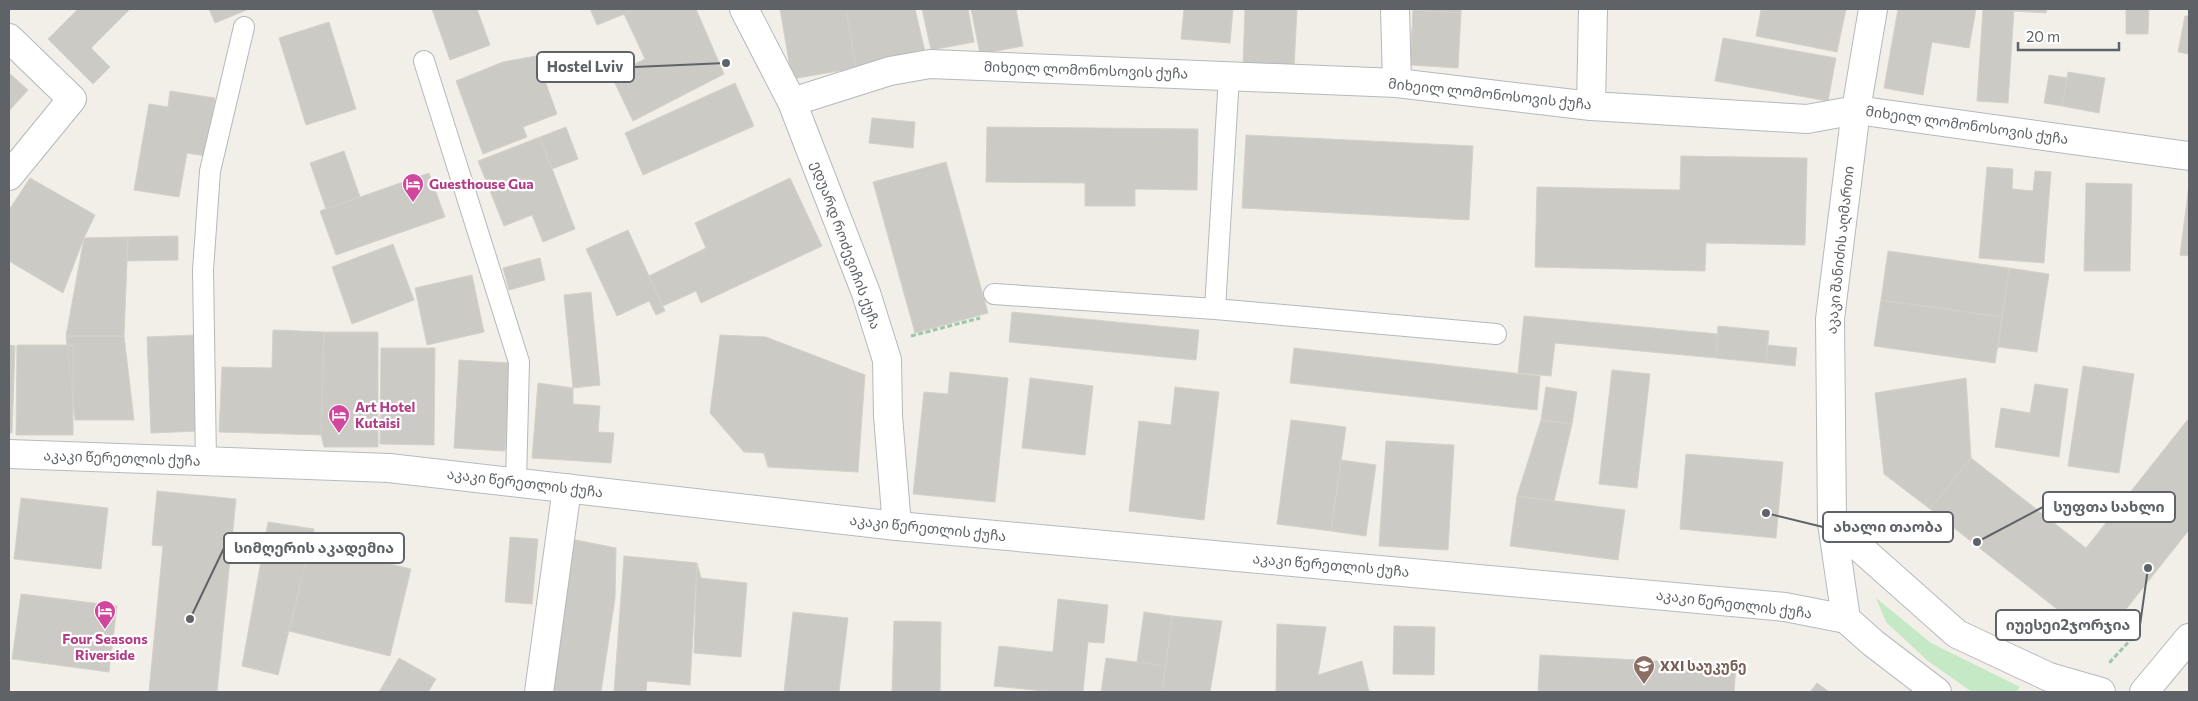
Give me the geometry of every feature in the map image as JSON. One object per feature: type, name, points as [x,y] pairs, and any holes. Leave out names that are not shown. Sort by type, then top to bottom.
[{"type":"street","name":"ედუარდ როძევიჩის ქუჩა","points":[[744,9],[792,102],[866,293],[887,360],[888,416],[896,526]]},
{"type":"street","points":[[1395,9],[1397,83]]},
{"type":"street","points":[[1592,106],[1593,9]]},
{"type":"street","name":"აკაკი შანიძის აღმართი","points":[[1832,523],[1830,319],[1856,110],[1874,9]]},
{"type":"street","points":[[9,38],[72,99],[9,176]]},
{"type":"street","name":"მიხეილ ლომონოსოვის ქუჩა","points":[[792,102],[890,70],[930,64],[1397,83],[1592,106],[1807,119],[1856,110],[2189,156]]},
{"type":"street","name":"აკაკი წერეთლის ქუჩა","points":[[9,454],[389,468],[896,526],[1700,599],[1784,608],[1846,619]]},
{"type":"street","points":[[539,692],[567,488]]},
{"type":"street","points":[[1832,523],[1846,619],[1873,643],[1937,692]]},
{"type":"street","points":[[1832,523],[1956,634],[2049,677],[2096,691],[2116,692]]},
{"type":"street","points":[[2144,692],[2189,638]]},
{"type":"lane","points":[[206,461],[203,270],[210,171],[244,27]]},
{"type":"lane","points":[[424,61],[519,362],[516,482]]},
{"type":"lane","points":[[1215,310],[1229,76]]},
{"type":"lane","points":[[994,294],[1215,310],[1496,334]]},
{"type":"path","points":[[906,337],[996,313],[994,294]]},
{"type":"path","points":[[2084,636],[2133,616],[2136,634],[2096,691]]},
{"type":"green space","points":[[1876,598],[1931,643],[2020,687],[2016,692],[1972,692],[1928,661],[1886,622]]},
{"type":"building","points":[[78,9],[130,9],[91,48],[110,67],[93,84],[48,39]]},
{"type":"building","points":[[209,9],[249,9],[215,23]]},
{"type":"building","points":[[432,9],[477,9],[490,45],[450,60]]},
{"type":"building","points":[[590,9],[637,9],[597,25]]},
{"type":"building","points":[[637,9],[696,9],[724,74],[633,121],[611,75],[645,59],[624,14]]},
{"type":"building","points":[[780,9],[846,9],[856,68],[792,79]]},
{"type":"building","points":[[846,9],[915,9],[926,56],[856,68]]},
{"type":"building","points":[[922,9],[968,9],[974,42],[931,50]]},
{"type":"building","points":[[971,9],[1016,9],[1023,46],[980,54]]},
{"type":"building","points":[[1184,9],[1233,9],[1230,43],[1181,39]]},
{"type":"building","points":[[1245,9],[1297,9],[1294,68],[1243,65]]},
{"type":"building","points":[[1461,9],[1461,13],[1413,10]]},
{"type":"building","points":[[1767,9],[1846,9],[1837,52],[1756,36],[1761,10],[1766,11]]},
{"type":"building","points":[[1898,9],[1976,9],[1969,48],[1932,42],[1923,95],[1884,88]]},
{"type":"building","points":[[1983,9],[2014,9],[2008,103],[1977,101]]},
{"type":"building","points":[[2014,9],[2047,9],[2046,13],[2014,11]]},
{"type":"building","points":[[2126,9],[2149,9],[2148,34],[2126,34]]},
{"type":"building","points":[[1413,10],[1461,13],[1458,68],[1410,65]]},
{"type":"building","points":[[2185,16],[2189,16],[2189,54],[2178,52]]},
{"type":"building","points":[[329,22],[356,109],[306,125],[279,38]]},
{"type":"building","points":[[1723,38],[1836,58],[1828,101],[1715,81]]},
{"type":"building","points":[[536,56],[557,114],[523,127],[527,137],[483,154],[456,81],[503,62]]},
{"type":"building","points":[[2068,72],[2105,78],[2099,113],[2062,106]]},
{"type":"building","points":[[9,73],[28,90],[9,111]]},
{"type":"building","points":[[2049,75],[2067,78],[2062,106],[2044,103]]},
{"type":"building","points":[[735,83],[754,126],[643,175],[625,133]]},
{"type":"building","points":[[170,91],[215,98],[206,156],[187,153],[179,197],[134,190],[149,104],[168,107]]},
{"type":"building","points":[[872,118],[915,122],[913,148],[869,143]]},
{"type":"building","points":[[566,127],[578,159],[552,169],[540,137]]},
{"type":"building","points":[[987,127],[1198,129],[1197,190],[1135,189],[1135,206],[1085,206],[1085,183],[986,182]]},
{"type":"building","points":[[1246,135],[1473,146],[1469,220],[1242,208]]},
{"type":"building","points":[[540,137],[575,229],[543,242],[532,215],[504,226],[478,161]]},
{"type":"building","points":[[344,151],[360,197],[326,209],[310,163]]},
{"type":"building","points":[[1681,156],[1807,158],[1805,245],[1706,243],[1705,271],[1535,267],[1537,187],[1680,190]]},
{"type":"building","points":[[946,162],[988,313],[915,333],[873,182]]},
{"type":"building","points":[[1987,167],[2013,169],[2012,189],[2033,191],[2035,171],[2051,172],[2044,263],[1979,258]]},
{"type":"building","points":[[429,173],[445,217],[336,255],[320,211]]},
{"type":"building","points":[[30,178],[95,215],[63,293],[9,261],[9,210]]},
{"type":"building","points":[[790,178],[822,246],[701,303],[696,291],[663,306],[649,276],[706,248],[695,223]]},
{"type":"building","points":[[2086,183],[2132,184],[2130,271],[2084,271]]},
{"type":"building","points":[[2189,185],[2189,256],[2180,255]]},
{"type":"building","points":[[628,230],[665,311],[656,315],[649,301],[617,316],[586,249]]},
{"type":"building","points":[[178,236],[178,260],[127,261],[128,237]]},
{"type":"building","points":[[128,237],[124,336],[66,336],[84,238]]},
{"type":"building","points":[[393,244],[414,300],[352,324],[332,267]]},
{"type":"building","points":[[1888,251],[2009,268],[2002,317],[1881,300]]},
{"type":"building","points":[[540,258],[545,280],[509,290],[503,268]]},
{"type":"building","points":[[2009,268],[2049,274],[2037,352],[1998,347]]},
{"type":"building","points":[[472,275],[484,332],[427,345],[415,288]]},
{"type":"building","points":[[591,292],[600,385],[573,388],[564,295]]},
{"type":"building","points":[[1881,300],[2002,317],[1995,363],[1874,346]]},
{"type":"building","points":[[1012,312],[1199,330],[1196,360],[1009,342]]},
{"type":"building","points":[[1524,316],[1718,334],[1716,358],[1555,343],[1551,376],[1518,373]]},
{"type":"building","points":[[1718,326],[1769,331],[1766,363],[1716,358]]},
{"type":"building","points":[[273,330],[324,332],[321,435],[219,432],[222,367],[272,368]]},
{"type":"building","points":[[324,332],[378,332],[378,447],[324,447],[321,435]]},
{"type":"building","points":[[196,335],[200,431],[151,433],[147,337]]},
{"type":"building","points":[[720,335],[766,337],[865,375],[858,472],[768,467],[764,453],[744,452],[710,413]]},
{"type":"building","points":[[66,336],[124,336],[134,420],[75,420]]},
{"type":"building","points":[[9,345],[15,346],[12,433],[9,433]]},
{"type":"building","points":[[17,345],[73,345],[73,435],[16,435]]},
{"type":"building","points":[[1768,345],[1797,348],[1795,366],[1766,363]]},
{"type":"building","points":[[381,348],[435,348],[434,445],[380,444]]},
{"type":"building","points":[[1294,348],[1540,376],[1537,410],[1290,383]]},
{"type":"building","points":[[459,360],[511,363],[505,451],[454,448]]},
{"type":"building","points":[[2083,366],[2134,374],[2119,473],[2068,466]]},
{"type":"building","points":[[1612,370],[1650,374],[1637,488],[1599,484]]},
{"type":"building","points":[[950,372],[1008,378],[995,502],[913,494],[924,392],[948,394]]},
{"type":"building","points":[[1030,378],[1093,386],[1085,455],[1022,448]]},
{"type":"building","points":[[1966,378],[1971,458],[1930,509],[1884,474],[1875,393]]},
{"type":"building","points":[[538,383],[573,388],[573,404],[600,406],[598,432],[614,433],[611,463],[532,458]]},
{"type":"building","points":[[2035,384],[2068,389],[2059,457],[1995,447],[2001,408],[2030,413]]},
{"type":"building","points":[[1175,387],[1219,392],[1204,520],[1129,511],[1139,421],[1171,425]]},
{"type":"building","points":[[1546,387],[1577,392],[1572,424],[1541,420]]},
{"type":"building","points":[[2189,418],[2189,530],[2123,613],[2081,628],[1930,509],[1971,458],[2086,548]]},
{"type":"building","points":[[1291,420],[1346,427],[1331,531],[1277,524]]},
{"type":"building","points":[[1541,420],[1572,424],[1554,501],[1517,496]]},
{"type":"building","points":[[1386,441],[1454,445],[1448,550],[1379,546]]},
{"type":"building","points":[[1686,454],[1783,462],[1776,538],[1680,529]]},
{"type":"building","points":[[1341,460],[1376,465],[1366,536],[1331,531]]},
{"type":"building","points":[[157,491],[236,499],[217,692],[149,692],[163,546],[152,545]]},
{"type":"building","points":[[1517,496],[1625,510],[1618,560],[1510,546]]},
{"type":"building","points":[[21,498],[108,508],[101,569],[14,559]]},
{"type":"building","points":[[268,522],[314,529],[278,675],[242,666]]},
{"type":"building","points":[[510,537],[538,539],[532,604],[505,602]]},
{"type":"building","points":[[566,538],[616,548],[615,598],[601,692],[546,692]]},
{"type":"building","points":[[310,545],[411,569],[390,656],[289,631]]},
{"type":"building","points":[[624,556],[697,563],[690,685],[647,681],[646,692],[614,692]]},
{"type":"building","points":[[697,563],[701,578],[747,583],[741,657],[694,653]]},
{"type":"building","points":[[21,594],[117,606],[109,672],[12,659]]},
{"type":"building","points":[[1058,599],[1108,605],[1104,643],[1088,642],[1083,692],[1055,692],[994,686],[999,646],[1053,652]]},
{"type":"building","points":[[793,612],[848,618],[839,692],[784,692]]},
{"type":"building","points":[[1144,612],[1172,616],[1166,666],[1137,662]]},
{"type":"building","points":[[1172,616],[1222,621],[1210,692],[1162,692]]},
{"type":"building","points":[[894,621],[941,622],[940,692],[892,692]]},
{"type":"building","points":[[1277,624],[1326,627],[1318,675],[1362,661],[1369,692],[1276,692]]},
{"type":"building","points":[[1394,626],[1435,627],[1434,675],[1393,674]]},
{"type":"building","points":[[1540,655],[1736,665],[1734,692],[1538,692]]},
{"type":"building","points":[[399,658],[436,679],[428,692],[379,692]]},
{"type":"building","points":[[1106,658],[1166,666],[1162,692],[1101,692]]},
{"type":"building","points":[[1817,683],[1829,692],[1810,692]]},
{"type":"place","name":"Hostel Lviv","points":[[726,63]]},
{"type":"place","name":"Guesthouse Gua","points":[[413,203]]},
{"type":"place","name":"Art Hotel Kutaisi","points":[[339,434]]},
{"type":"place","name":"ახალი თაობა","points":[[1766,513]]},
{"type":"place","name":"სუფთა სახლი","points":[[1977,542]]},
{"type":"place","name":"იუესეი2ჯორჯია","points":[[2148,568]]},
{"type":"place","name":"სიმღერის აკადემია","points":[[190,619]]},
{"type":"place","name":"Four Seasons Riverside","points":[[105,630]]},
{"type":"place","name":"XXI საუკუნე","points":[[1644,685]]}]
